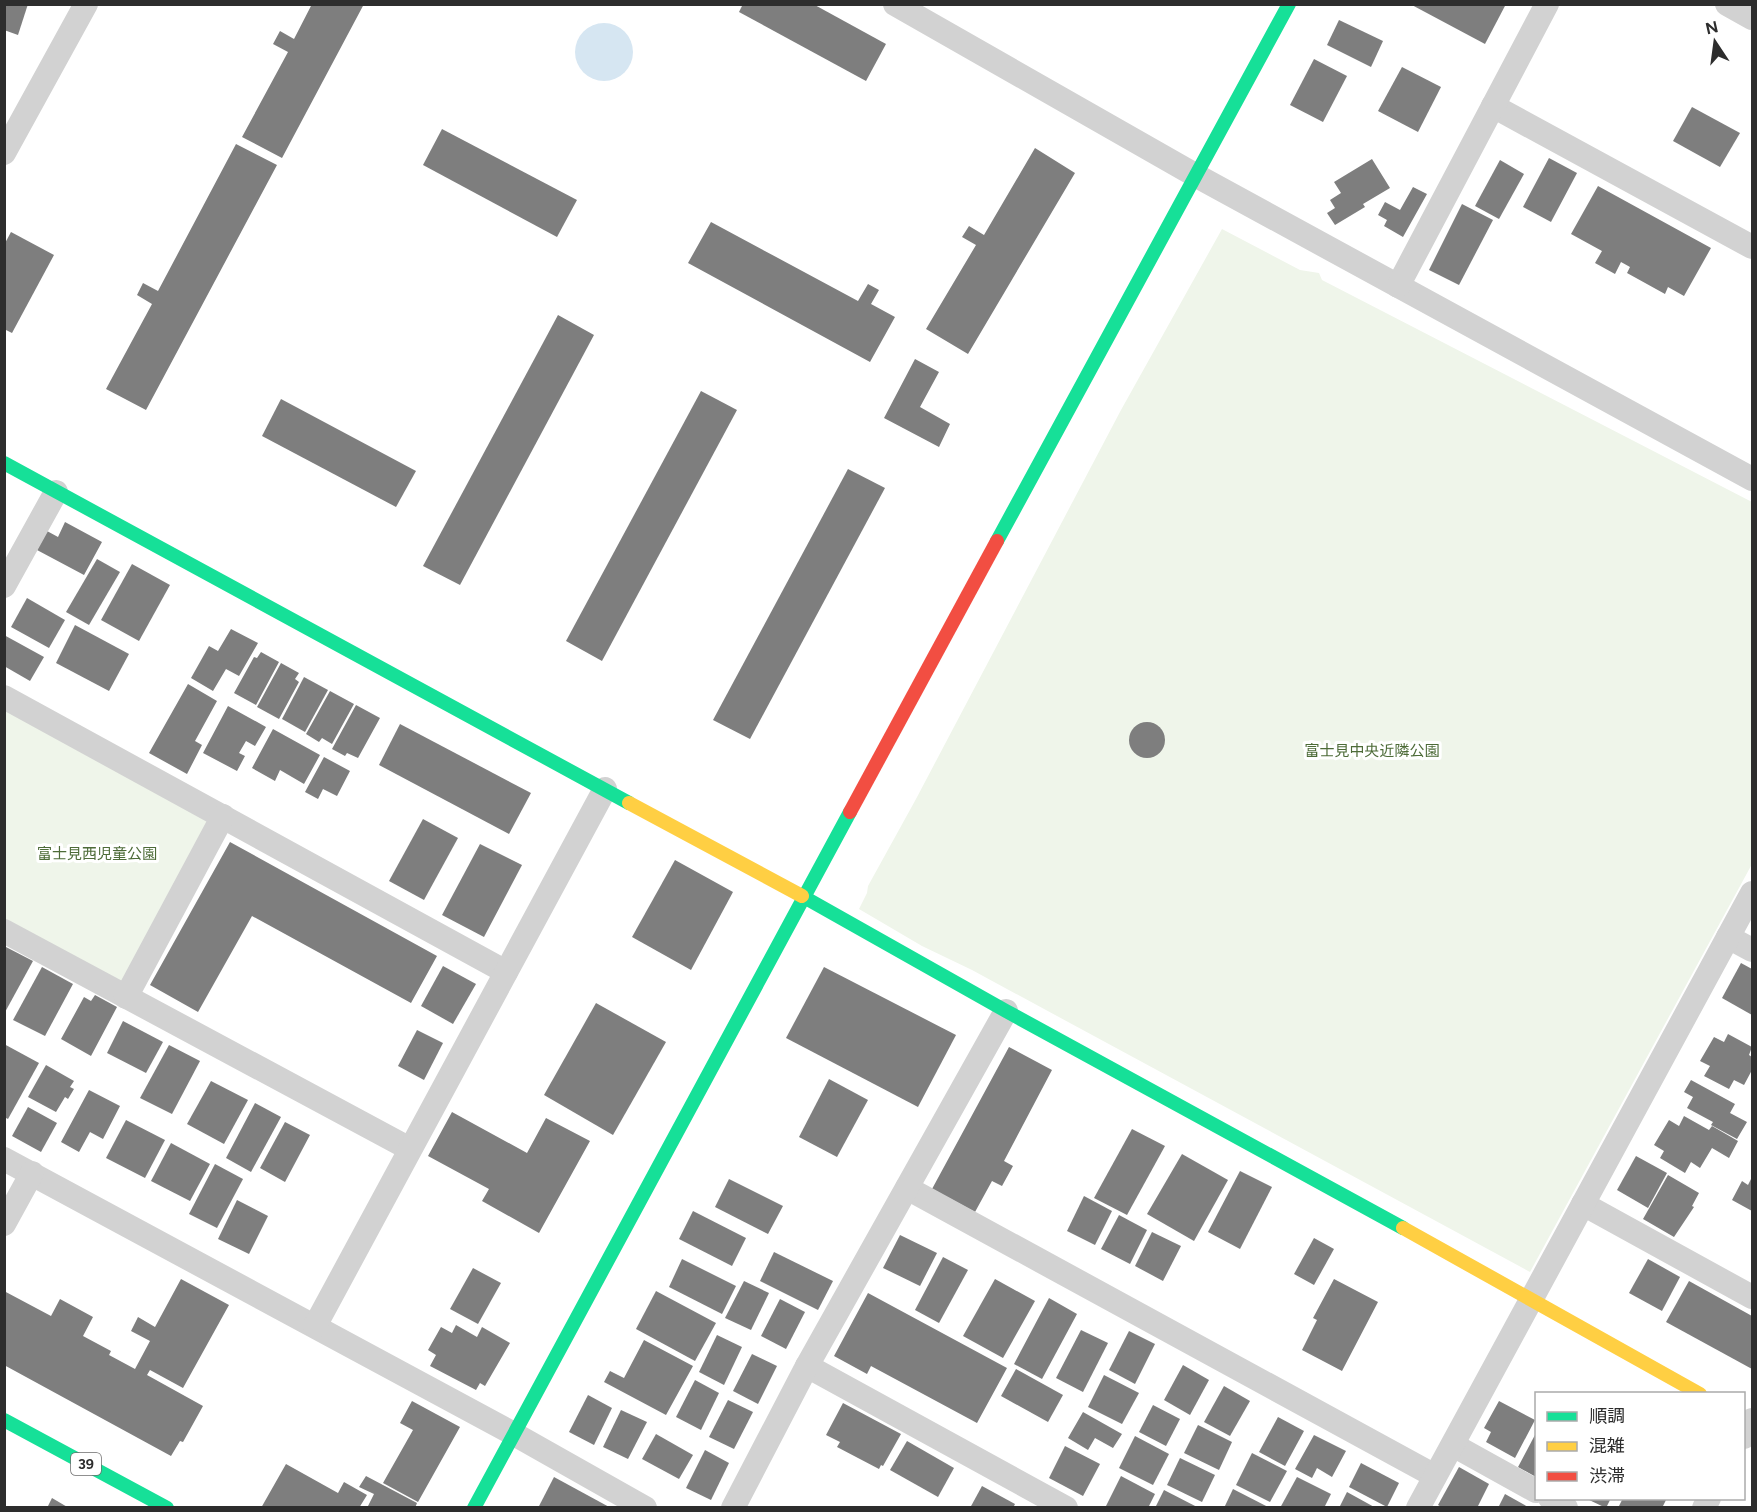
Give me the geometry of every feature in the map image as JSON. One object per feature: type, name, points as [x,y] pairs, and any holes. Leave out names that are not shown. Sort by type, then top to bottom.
[{"type":"street","points":[[4,153],[86,4]]},
{"type":"street","points":[[895,4],[1195,176],[1752,479]]},
{"type":"street","points":[[474,1508],[802,897],[1289,4]]},
{"type":"street","points":[[1398,286],[1547,4]]},
{"type":"street","points":[[1727,4],[1752,18]]},
{"type":"street","points":[[1493,106],[1752,247]]},
{"type":"street","points":[[4,463],[802,897],[1533,1299],[1696,1392]]},
{"type":"street","points":[[4,586],[56,492]]},
{"type":"street","points":[[4,697],[506,972]]},
{"type":"street","points":[[315,1326],[604,789]]},
{"type":"street","points":[[126,997],[223,816]]},
{"type":"street","points":[[1418,1508],[1752,892]]},
{"type":"street","points":[[4,931],[410,1149]]},
{"type":"street","points":[[1728,937],[1752,950]]},
{"type":"street","points":[[733,1508],[807,1366],[1006,1011]]},
{"type":"street","points":[[4,1159],[514,1434],[645,1508]]},
{"type":"street","points":[[4,1224],[32,1173]]},
{"type":"street","points":[[907,1188],[1435,1476]]},
{"type":"street","points":[[1583,1204],[1752,1297]]},
{"type":"street","points":[[807,1366],[1066,1508]]},
{"type":"street","name":"39","points":[[4,1420],[167,1508]]},
{"type":"street","points":[[1452,1445],[1535,1490]]},
{"type":"street","points":[[1553,1500],[1566,1508]]},
{"type":"green space","name":"富士見中央近隣公園","points":[[1222,229],[1300,270],[1319,273],[1322,280],[1752,502],[1752,864],[1530,1272],[972,970],[922,946],[859,909],[868,886],[1121,410]]},
{"type":"green space","name":"富士見西児童公園","points":[[4,697],[223,816],[126,997],[5,931]]},
{"type":"water","points":[[598,23],[610,23],[625,31],[633,46],[633,58],[625,73],[610,81],[598,81],[583,73],[575,58],[575,46],[583,31]]},
{"type":"building","points":[[4,4],[28,4],[18,35],[4,30]]},
{"type":"building","points":[[312,4],[364,4],[282,158],[242,137],[288,52],[273,44],[280,31],[294,39]]},
{"type":"building","points":[[743,4],[813,4],[886,44],[866,81],[739,12]]},
{"type":"building","points":[[1410,4],[1506,4],[1485,44]]},
{"type":"building","points":[[1339,20],[1383,41],[1371,67],[1327,45]]},
{"type":"building","points":[[1314,59],[1347,76],[1323,122],[1290,105]]},
{"type":"building","points":[[1402,67],[1441,87],[1418,132],[1378,111]]},
{"type":"building","points":[[1692,107],[1740,133],[1720,167],[1673,141]]},
{"type":"building","points":[[442,129],[577,200],[557,237],[423,165]]},
{"type":"building","points":[[236,144],[277,165],[146,410],[106,389],[152,304],[137,295],[143,283],[158,291]]},
{"type":"building","points":[[1035,148],[1075,173],[968,354],[926,329],[976,245],[962,237],[969,226],[984,235]]},
{"type":"building","points":[[1549,158],[1577,173],[1551,222],[1523,207]]},
{"type":"building","points":[[1372,159],[1390,188],[1363,204],[1365,207],[1335,225],[1327,213],[1335,208],[1330,200],[1341,193],[1334,182]]},
{"type":"building","points":[[1500,160],[1524,174],[1499,219],[1475,206]]},
{"type":"building","points":[[1598,186],[1711,248],[1684,296],[1668,287],[1665,294],[1627,273],[1630,267],[1621,262],[1615,274],[1595,263],[1602,251],[1571,234]]},
{"type":"building","points":[[1413,187],[1427,194],[1403,237],[1384,226],[1387,220],[1378,215],[1385,202],[1400,210]]},
{"type":"building","points":[[1462,204],[1493,220],[1459,285],[1429,270]]},
{"type":"building","points":[[711,222],[858,301],[868,284],[879,290],[871,304],[895,317],[870,362],[688,263]]},
{"type":"building","points":[[11,232],[54,255],[12,333],[4,329],[4,245]]},
{"type":"building","points":[[558,315],[594,335],[460,585],[423,566]]},
{"type":"building","points":[[915,359],[939,372],[920,407],[950,424],[939,447],[884,418]]},
{"type":"building","points":[[701,391],[737,410],[602,661],[566,641]]},
{"type":"building","points":[[281,399],[416,471],[396,507],[262,436]]},
{"type":"building","points":[[848,469],[885,488],[750,739],[713,720]]},
{"type":"building","points":[[65,522],[102,542],[84,575],[37,550],[47,531],[58,537]]},
{"type":"building","points":[[97,559],[120,572],[89,625],[66,612]]},
{"type":"building","points":[[132,564],[170,585],[139,641],[101,620]]},
{"type":"building","points":[[27,598],[65,620],[49,648],[11,627]]},
{"type":"building","points":[[75,625],[129,654],[109,691],[56,663]]},
{"type":"building","points":[[231,629],[258,643],[239,676],[226,669],[213,691],[191,678],[209,646],[218,651]]},
{"type":"building","points":[[4,635],[44,657],[30,681],[4,666]]},
{"type":"building","points":[[261,652],[279,662],[256,705],[234,693],[254,657],[257,658]]},
{"type":"building","points":[[281,663],[299,673],[295,679],[299,682],[279,719],[257,707]]},
{"type":"building","points":[[304,677],[328,690],[305,732],[282,719]]},
{"type":"building","points":[[188,684],[217,701],[195,741],[202,745],[187,774],[149,753]]},
{"type":"building","points":[[330,691],[354,704],[332,744],[322,738],[319,742],[306,734]]},
{"type":"building","points":[[356,705],[380,718],[358,758],[347,753],[345,756],[332,749]]},
{"type":"building","points":[[228,706],[266,727],[255,746],[246,741],[239,753],[245,756],[237,771],[203,753]]},
{"type":"building","points":[[1147,722],[1160,727],[1165,740],[1160,753],[1147,758],[1134,753],[1129,740],[1134,727]]},
{"type":"building","points":[[400,724],[531,793],[509,834],[379,765]]},
{"type":"building","points":[[273,729],[320,755],[304,784],[280,770],[275,781],[252,768]]},
{"type":"building","points":[[324,757],[350,771],[337,796],[323,789],[318,799],[305,792]]},
{"type":"building","points":[[423,819],[458,838],[424,900],[389,881]]},
{"type":"building","points":[[230,842],[437,956],[411,1003],[252,916],[198,1012],[150,985]]},
{"type":"building","points":[[480,844],[522,865],[484,937],[442,915]]},
{"type":"building","points":[[675,860],[733,892],[691,970],[632,937]]},
{"type":"building","points":[[4,946],[33,961],[4,1014]]},
{"type":"building","points":[[1741,963],[1752,969],[1752,1015],[1722,998]]},
{"type":"building","points":[[443,966],[476,984],[453,1024],[421,1006]]},
{"type":"building","points":[[42,967],[73,984],[45,1036],[13,1020]]},
{"type":"building","points":[[824,967],[956,1035],[918,1107],[786,1038]]},
{"type":"building","points":[[95,995],[117,1007],[91,1056],[61,1039],[84,997],[91,1001]]},
{"type":"building","points":[[596,1003],[666,1042],[613,1135],[544,1095]]},
{"type":"building","points":[[123,1021],[163,1042],[146,1073],[107,1053]]},
{"type":"building","points":[[417,1030],[443,1043],[424,1080],[398,1066]]},
{"type":"building","points":[[1728,1034],[1752,1047],[1749,1055],[1752,1057],[1752,1070],[1744,1085],[1734,1080],[1729,1089],[1704,1076],[1710,1066],[1700,1061],[1714,1037],[1724,1042]]},
{"type":"building","points":[[4,1044],[39,1063],[8,1119],[4,1117]]},
{"type":"building","points":[[169,1045],[200,1061],[172,1114],[140,1098]]},
{"type":"building","points":[[1009,1047],[1052,1070],[1004,1161],[1013,1166],[1002,1186],[992,1181],[975,1212],[932,1189]]},
{"type":"building","points":[[46,1065],[74,1081],[70,1087],[74,1089],[68,1099],[65,1097],[56,1112],[28,1097]]},
{"type":"building","points":[[829,1079],[868,1100],[837,1157],[799,1137]]},
{"type":"building","points":[[1691,1080],[1735,1104],[1730,1113],[1747,1122],[1737,1139],[1711,1125],[1713,1122],[1687,1108],[1693,1097],[1684,1092]]},
{"type":"building","points":[[211,1081],[248,1100],[224,1144],[187,1124]]},
{"type":"building","points":[[89,1090],[120,1106],[103,1139],[90,1132],[79,1152],[61,1142]]},
{"type":"building","points":[[255,1103],[281,1117],[251,1172],[226,1158]]},
{"type":"building","points":[[28,1107],[57,1123],[41,1152],[12,1136]]},
{"type":"building","points":[[452,1112],[527,1153],[546,1118],[590,1141],[539,1233],[482,1201],[489,1189],[428,1156]]},
{"type":"building","points":[[1684,1116],[1709,1130],[1712,1126],[1738,1141],[1729,1158],[1712,1148],[1700,1168],[1691,1162],[1685,1173],[1660,1158],[1664,1151],[1654,1145],[1669,1120],[1679,1126]]},
{"type":"building","points":[[126,1120],[165,1140],[145,1178],[106,1158]]},
{"type":"building","points":[[285,1122],[310,1135],[285,1182],[260,1168]]},
{"type":"building","points":[[1132,1129],[1165,1146],[1127,1215],[1094,1198]]},
{"type":"building","points":[[171,1143],[210,1164],[190,1201],[151,1181]]},
{"type":"building","points":[[1182,1154],[1228,1180],[1194,1241],[1147,1214]]},
{"type":"building","points":[[1636,1156],[1667,1173],[1648,1208],[1617,1190]]},
{"type":"building","points":[[215,1164],[243,1179],[217,1228],[189,1214]]},
{"type":"building","points":[[1240,1171],[1272,1187],[1240,1249],[1208,1232]]},
{"type":"building","points":[[1668,1175],[1699,1193],[1692,1206],[1694,1207],[1674,1237],[1643,1219]]},
{"type":"building","points":[[1752,1177],[1752,1211],[1732,1200],[1742,1181],[1748,1185]]},
{"type":"building","points":[[729,1179],[783,1206],[768,1234],[715,1207]]},
{"type":"building","points":[[1084,1196],[1112,1211],[1095,1245],[1067,1231]]},
{"type":"building","points":[[237,1200],[268,1216],[249,1254],[218,1239]]},
{"type":"building","points":[[693,1211],[746,1238],[732,1266],[679,1239]]},
{"type":"building","points":[[1119,1215],[1147,1230],[1130,1264],[1101,1249]]},
{"type":"building","points":[[1152,1232],[1181,1246],[1163,1281],[1135,1266]]},
{"type":"building","points":[[900,1235],[937,1253],[920,1286],[883,1268]]},
{"type":"building","points":[[1314,1238],[1334,1249],[1314,1285],[1294,1274]]},
{"type":"building","points":[[774,1252],[833,1281],[818,1310],[760,1281]]},
{"type":"building","points":[[943,1257],[968,1270],[939,1323],[915,1310]]},
{"type":"building","points":[[682,1259],[736,1286],[722,1314],[669,1287]]},
{"type":"building","points":[[1648,1259],[1680,1277],[1662,1311],[1629,1293]]},
{"type":"building","points":[[473,1268],[501,1283],[478,1324],[450,1309]]},
{"type":"building","points":[[181,1279],[229,1305],[183,1388],[150,1370],[147,1375],[203,1406],[183,1442],[180,1441],[171,1456],[4,1365],[4,1291],[51,1316],[60,1299],[93,1317],[83,1336],[111,1351],[109,1355],[135,1369],[150,1341],[131,1331],[138,1317],[155,1327]]},
{"type":"building","points":[[995,1279],[1035,1301],[1003,1358],[963,1336]]},
{"type":"building","points":[[1334,1279],[1378,1302],[1342,1371],[1302,1350],[1317,1320],[1313,1318]]},
{"type":"building","points":[[744,1281],[769,1293],[751,1330],[725,1318]]},
{"type":"building","points":[[1689,1281],[1752,1316],[1752,1369],[1666,1322]]},
{"type":"building","points":[[656,1291],[716,1323],[695,1361],[636,1329]]},
{"type":"building","points":[[868,1293],[1007,1368],[977,1423],[871,1366],[867,1374],[834,1356]]},
{"type":"building","points":[[1049,1298],[1077,1314],[1042,1379],[1014,1364]]},
{"type":"building","points":[[780,1299],[805,1312],[786,1349],[761,1336]]},
{"type":"building","points":[[456,1325],[477,1337],[482,1327],[510,1343],[485,1386],[480,1383],[476,1390],[430,1366],[436,1355],[428,1350],[441,1327],[452,1333]]},
{"type":"building","points":[[1081,1330],[1108,1343],[1083,1392],[1056,1378]]},
{"type":"building","points":[[1129,1331],[1155,1344],[1135,1384],[1109,1370]]},
{"type":"building","points":[[717,1335],[742,1347],[724,1385],[699,1372]]},
{"type":"building","points":[[644,1340],[693,1366],[666,1415],[604,1382],[610,1371],[624,1378]]},
{"type":"building","points":[[752,1354],[777,1366],[758,1404],[733,1391]]},
{"type":"building","points":[[1183,1365],[1209,1380],[1190,1415],[1164,1400]]},
{"type":"building","points":[[1016,1369],[1063,1395],[1048,1422],[1001,1396]]},
{"type":"building","points":[[1104,1375],[1139,1393],[1122,1424],[1088,1407]]},
{"type":"building","points":[[695,1380],[719,1393],[701,1430],[676,1417]]},
{"type":"building","points":[[1224,1386],[1250,1401],[1230,1436],[1204,1422]]},
{"type":"building","points":[[588,1395],[612,1408],[594,1445],[569,1432]]},
{"type":"building","points":[[728,1400],[753,1412],[734,1449],[709,1437]]},
{"type":"building","points":[[412,1401],[460,1427],[418,1502],[383,1483],[413,1430],[400,1423]]},
{"type":"building","points":[[1499,1401],[1535,1420],[1515,1458],[1486,1442],[1491,1432],[1484,1428]]},
{"type":"building","points":[[843,1403],[901,1434],[879,1469],[837,1447],[840,1442],[826,1435]]},
{"type":"building","points":[[1153,1405],[1180,1419],[1166,1446],[1139,1432]]},
{"type":"building","points":[[621,1410],[647,1422],[628,1459],[603,1447]]},
{"type":"building","points":[[1083,1412],[1122,1434],[1113,1448],[1095,1438],[1088,1450],[1068,1438]]},
{"type":"building","points":[[1278,1417],[1304,1431],[1285,1466],[1259,1452]]},
{"type":"building","points":[[1198,1425],[1232,1442],[1219,1470],[1184,1453]]},
{"type":"building","points":[[656,1434],[693,1455],[679,1479],[642,1459]]},
{"type":"building","points":[[1314,1435],[1346,1451],[1332,1477],[1317,1468],[1312,1478],[1295,1469]]},
{"type":"building","points":[[1535,1435],[1535,1476],[1518,1467]]},
{"type":"building","points":[[1135,1436],[1169,1454],[1153,1485],[1119,1468]]},
{"type":"building","points":[[907,1441],[954,1468],[938,1497],[890,1470]]},
{"type":"building","points":[[1065,1446],[1100,1464],[1083,1496],[1049,1478]]},
{"type":"building","points":[[705,1450],[729,1463],[711,1500],[686,1488]]},
{"type":"building","points":[[1252,1453],[1287,1471],[1270,1502],[1236,1485]]},
{"type":"building","points":[[1180,1458],[1215,1475],[1202,1502],[1167,1485]]},
{"type":"building","points":[[1361,1463],[1399,1483],[1387,1507],[1349,1487]]},
{"type":"building","points":[[286,1464],[338,1493],[344,1482],[367,1495],[359,1508],[261,1508]]},
{"type":"building","points":[[1459,1467],[1489,1484],[1477,1508],[1443,1508],[1438,1505]]},
{"type":"building","points":[[366,1476],[417,1503],[415,1508],[367,1508],[374,1494],[359,1487]]},
{"type":"building","points":[[1121,1476],[1155,1494],[1148,1508],[1105,1508]]},
{"type":"building","points":[[554,1477],[611,1508],[538,1508]]},
{"type":"building","points":[[1297,1477],[1331,1494],[1324,1508],[1280,1508]]},
{"type":"building","points":[[982,1486],[1015,1504],[1013,1508],[970,1508]]},
{"type":"building","points":[[1233,1489],[1270,1508],[1224,1508]]},
{"type":"building","points":[[1164,1490],[1199,1508],[1155,1508]]},
{"type":"building","points":[[1347,1492],[1376,1508],[1339,1508]]},
{"type":"building","points":[[1505,1494],[1530,1508],[1498,1508]]},
{"type":"building","points":[[52,1498],[69,1508],[47,1508]]},
{"type":"building","points":[[1589,1500],[1610,1500],[1606,1508]]},
{"type":"building","points":[[1622,1500],[1666,1500],[1662,1508],[1618,1508]]},
{"type":"traffic: fast","points":[[997,541],[1289,4]]},
{"type":"traffic: fast","points":[[4,463],[629,803]]},
{"type":"traffic: fast","points":[[474,1508],[850,812]]},
{"type":"traffic: fast","points":[[802,896],[1006,1011],[1403,1228]]},
{"type":"traffic: fast","points":[[4,1420],[167,1508]]},
{"type":"traffic: slow","points":[[629,803],[802,896]]},
{"type":"traffic: slow","points":[[1403,1228],[1696,1392]]},
{"type":"traffic: jam","points":[[850,812],[997,541]]}]
